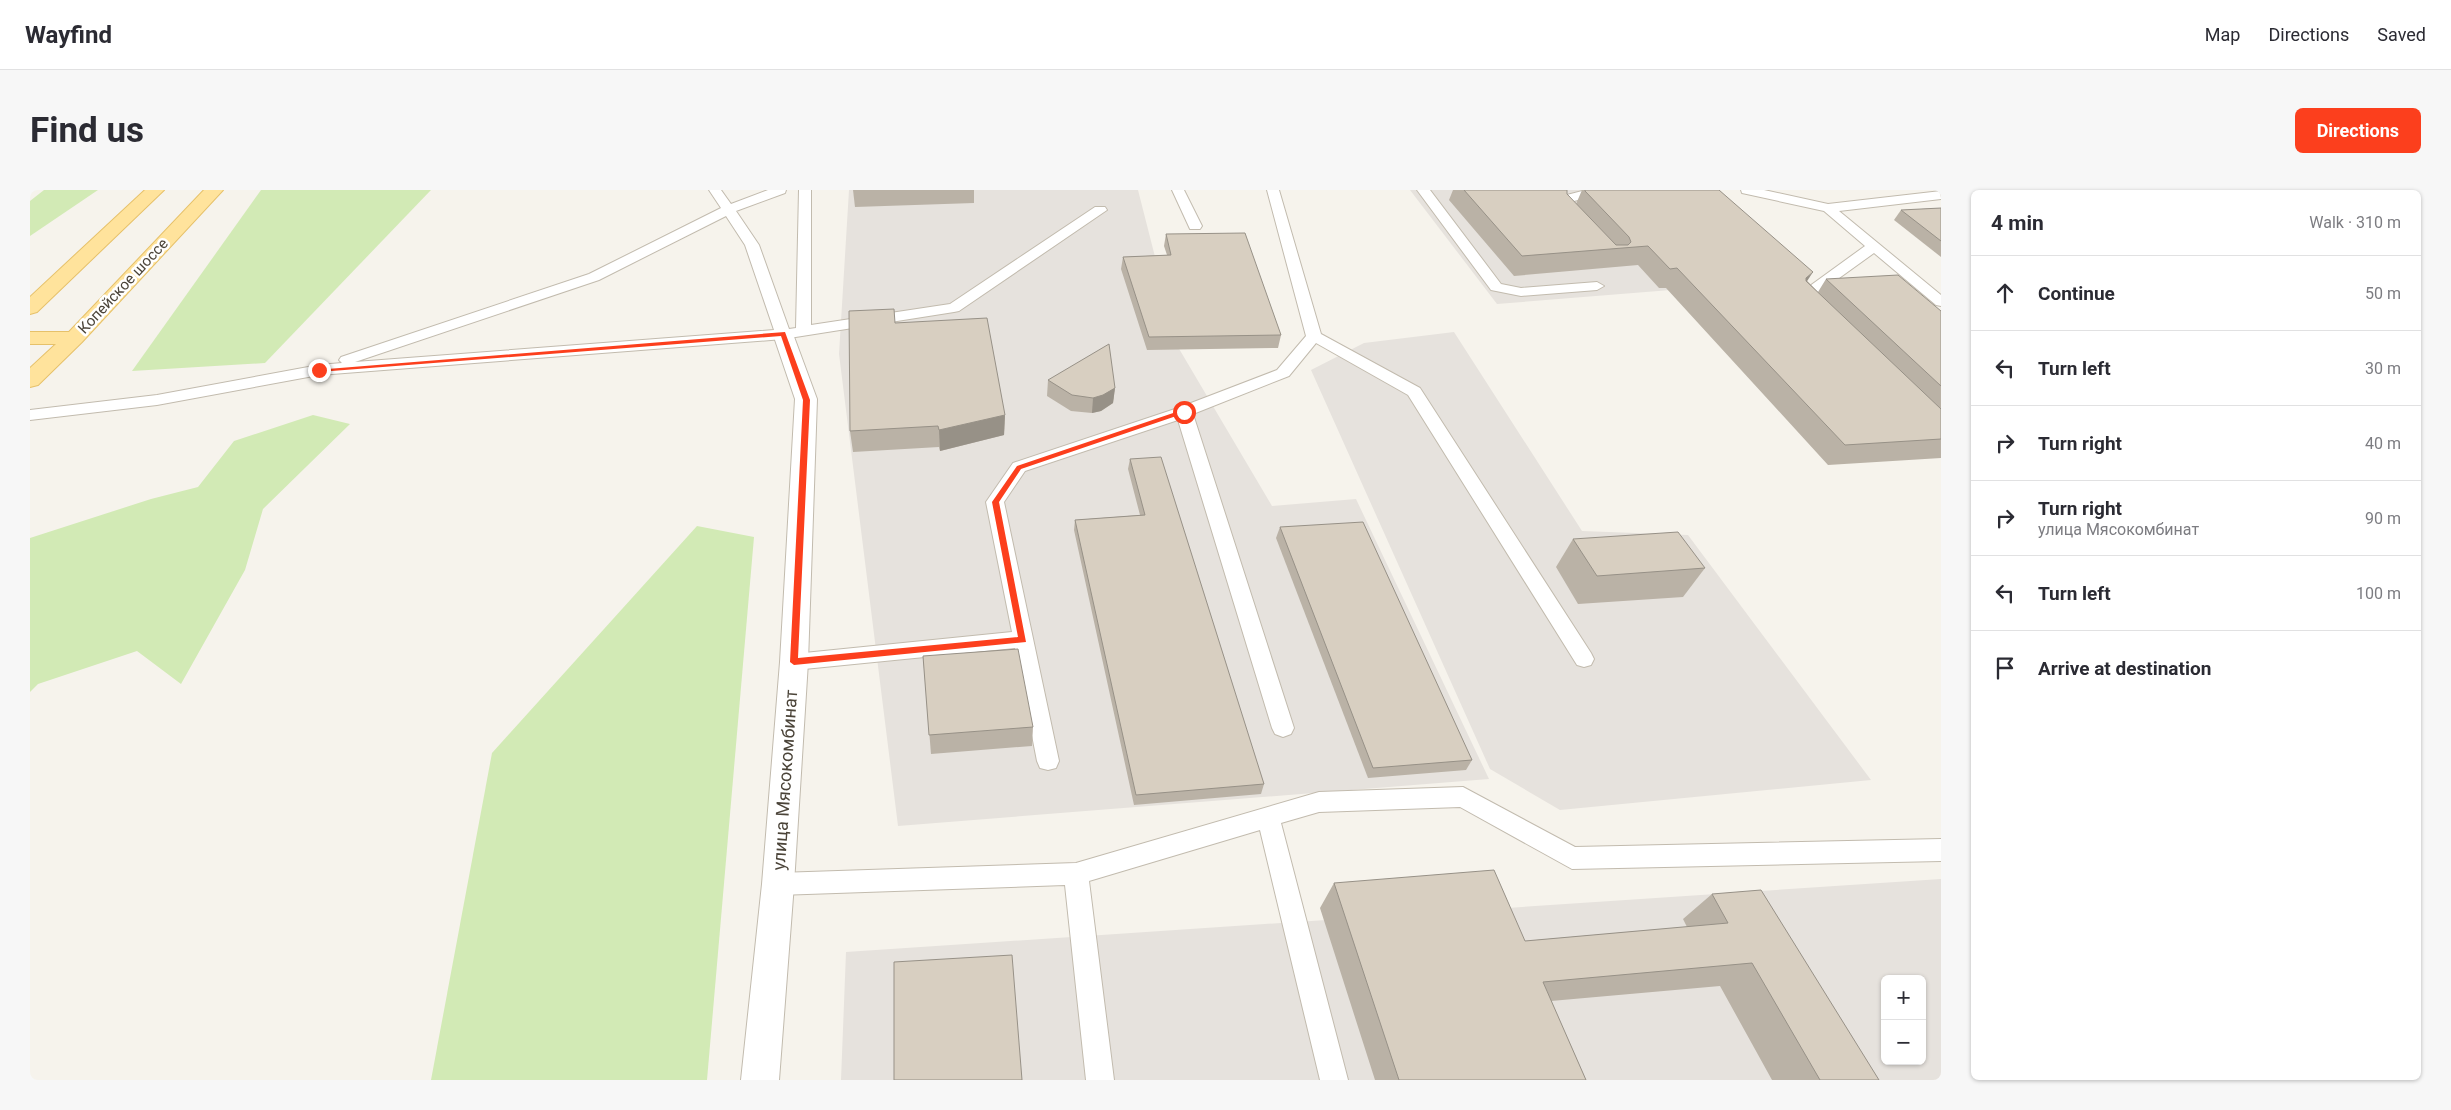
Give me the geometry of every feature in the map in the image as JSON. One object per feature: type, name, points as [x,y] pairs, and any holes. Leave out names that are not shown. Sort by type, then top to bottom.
[{"type":"main road","points":[[30,308],[155,190]]},
{"type":"main road","name":"Копейское шоссе","points":[[30,380],[74,338],[214,190]]},
{"type":"main road","points":[[30,338],[74,338]]},
{"type":"street","name":"улица Мясокомбинат","points":[[760,1080],[778,884],[794,662],[806,400],[793,332]]},
{"type":"lane","points":[[715,190],[752,245],[793,332]]},
{"type":"lane","points":[[319,370],[594,277],[729,209],[780,190]]},
{"type":"lane","points":[[793,332],[805,190]]},
{"type":"lane","points":[[1178,190],[1195,226]]},
{"type":"lane","points":[[1273,190],[1314,336],[1414,392],[1584,659]]},
{"type":"lane","points":[[1423,190],[1496,287],[1520,292],[1597,286]]},
{"type":"lane","points":[[1587,232],[1567,212],[1568,198],[1600,190]]},
{"type":"lane","points":[[1747,190],[1828,208],[1941,194]]},
{"type":"lane","points":[[1828,208],[1941,302]]},
{"type":"lane","points":[[30,415],[157,400],[319,370],[793,332],[954,308],[1100,210]]},
{"type":"lane","points":[[1822,319],[1801,299],[1874,246]]},
{"type":"lane","points":[[1048,761],[995,502],[1019,467],[1184,412],[1283,373],[1314,336]]},
{"type":"lane","points":[[1184,412],[1283,728]]},
{"type":"lane","points":[[794,662],[1023,639]]},
{"type":"lane","points":[[778,884],[1076,874],[1319,802],[1463,796],[1572,858],[1941,850]]},
{"type":"lane","points":[[1268,817],[1334,1080]]},
{"type":"lane","points":[[1076,874],[1100,1080]]},
{"type":"shaded area","points":[[849,190],[1138,190],[1178,347],[1272,506],[1356,499],[1489,779],[898,826],[839,354]]},
{"type":"shaded area","points":[[1410,190],[1698,190],[1797,280],[1497,304]]},
{"type":"shaded area","points":[[1454,332],[1582,531],[1688,535],[1871,780],[1560,810],[1490,769],[1311,370],[1364,343]]},
{"type":"shaded area","points":[[1941,879],[1941,1080],[841,1080],[846,952]]},
{"type":"green space","points":[[44,190],[98,190],[30,236],[30,201]]},
{"type":"green space","points":[[261,190],[431,190],[265,363],[132,371]]},
{"type":"green space","points":[[313,415],[350,424],[263,509],[245,570],[181,684],[137,651],[38,684],[30,692],[30,538],[151,499],[198,487],[234,441]]},
{"type":"green space","points":[[697,526],[754,537],[707,1080],[431,1080],[492,753]]},
{"type":"building","points":[[1464,190],[1567,190],[1567,194],[1616,245],[1628,245],[1631,242],[1629,237],[1585,190],[1719,190],[1813,272],[1806,278],[1806,281],[1941,409],[1941,439],[1845,445],[1677,268],[1670,269],[1648,246],[1522,256]]},
{"type":"building","points":[[1941,208],[1941,241],[1901,210]]},
{"type":"building","points":[[1245,233],[1281,335],[1149,337],[1123,257],[1171,255],[1166,234]]},
{"type":"building","points":[[1898,275],[1941,311],[1941,386],[1826,279]]},
{"type":"building","points":[[894,309],[895,323],[987,318],[1005,415],[939,430],[938,426],[850,431],[849,311]]},
{"type":"building","points":[[1109,344],[1115,388],[1093,398],[1072,395],[1048,380]]},
{"type":"building","points":[[1161,457],[1264,784],[1136,795],[1075,520],[1145,515],[1130,459]]},
{"type":"building","points":[[1363,522],[1472,760],[1373,768],[1280,527]]},
{"type":"building","points":[[1678,532],[1705,568],[1597,576],[1573,539]]},
{"type":"building","points":[[1018,649],[1033,727],[929,735],[923,656]]},
{"type":"building","points":[[1494,870],[1525,941],[1728,923],[1712,894],[1761,890],[1879,1080],[1820,1080],[1752,963],[1543,982],[1586,1080],[1399,1080],[1334,883]]},
{"type":"building","points":[[1012,955],[1022,1080],[894,1080],[894,962]]},
{"type":"route","points":[[319,370],[783,334],[806,400],[794,662],[1023,639],[995,502],[1019,467],[1184,412]]}]
